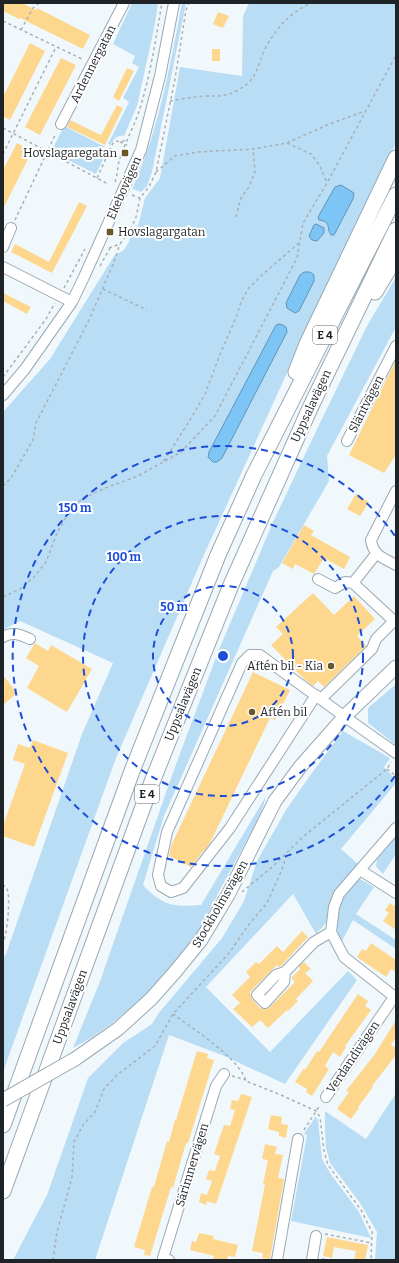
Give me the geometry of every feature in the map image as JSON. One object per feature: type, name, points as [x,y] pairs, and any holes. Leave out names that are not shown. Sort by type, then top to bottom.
[{"type":"highway","points":[[254,475],[307,344],[396,158]]},
{"type":"highway","name":"Uppsalavägen","points":[[3,1124],[132,771],[218,555],[254,475],[396,195]]},
{"type":"highway","name":"Uppsalavägen","points":[[3,1191],[152,782],[231,585],[311,406],[396,230]]},
{"type":"highway","points":[[311,406],[396,257]]},
{"type":"main road","name":"Stockholmsvägen","points":[[3,1100],[75,1059],[118,1029],[151,999],[201,940],[228,895],[275,801],[300,767],[344,716],[396,667]]},
{"type":"street","name":"Ardennergatan","points":[[61,124],[124,3]]},
{"type":"street","name":"Ekebovägen","points":[[3,395],[25,369],[72,302],[141,150],[160,76],[174,3]]},
{"type":"street","points":[[3,247],[12,228]]},
{"type":"street","points":[[3,267],[72,302]]},
{"type":"street","name":"Släntvägen","points":[[347,441],[396,346]]},
{"type":"street","points":[[396,491],[371,540],[372,548],[376,554],[396,565]]},
{"type":"street","points":[[353,583],[376,554]]},
{"type":"street","points":[[318,579],[335,588],[345,582],[353,583],[394,621],[376,639],[372,649],[318,697],[230,828],[183,888],[171,892],[161,886],[158,875],[167,832],[242,663],[250,655],[260,655],[318,697],[344,716],[394,756]]},
{"type":"street","points":[[3,637],[8,634],[17,633],[30,639]]},
{"type":"street","points":[[284,972],[314,942],[331,932],[334,907],[339,894],[396,828]]},
{"type":"street","points":[[360,870],[396,893]]},
{"type":"street","name":"Verdandivägen","points":[[326,1097],[395,997],[344,957],[331,932]]},
{"type":"street","name":"Särimnervägen","points":[[165,1259],[216,1086],[224,1074]]},
{"type":"street","points":[[277,1260],[298,1139]]},
{"type":"street","points":[[312,1260],[316,1236]]},
{"type":"path","points":[[21,30],[33,8],[39,3]]},
{"type":"path","points":[[115,182],[119,160],[126,145],[126,140],[136,122],[142,103],[152,60],[162,3]]},
{"type":"path","points":[[3,486],[11,478],[33,440],[36,423],[103,289],[120,244],[131,229],[136,217],[140,198],[149,187],[156,172],[186,10],[189,3]]},
{"type":"path","points":[[170,101],[198,97],[220,97],[237,91],[250,82],[258,70],[265,49],[277,30],[286,19],[297,10],[311,3]]},
{"type":"path","points":[[3,21],[93,64]]},
{"type":"path","points":[[3,154],[56,47]]},
{"type":"path","points":[[3,597],[20,589],[34,577],[46,562],[57,533],[70,508],[82,498],[138,476],[181,452],[215,416],[297,258],[304,222],[367,111],[396,55]]},
{"type":"path","points":[[156,172],[175,156],[198,152],[253,149],[287,143],[327,125],[367,111]]},
{"type":"path","points":[[12,228],[61,124]]},
{"type":"path","points":[[3,128],[108,184]]},
{"type":"path","points":[[97,178],[113,143],[126,140]]},
{"type":"path","points":[[120,142],[126,145]]},
{"type":"path","points":[[287,143],[311,154],[320,166],[327,183]]},
{"type":"path","points":[[47,152],[110,149]]},
{"type":"path","points":[[236,217],[241,198],[249,187],[255,171],[253,149]]},
{"type":"path","points":[[130,193],[140,198]]},
{"type":"path","points":[[163,462],[194,415],[205,394],[220,352],[248,289],[300,242]]},
{"type":"path","points":[[103,247],[111,248],[120,244]]},
{"type":"path","points":[[3,377],[46,320],[87,246]]},
{"type":"path","points":[[103,289],[148,310]]},
{"type":"path","points":[[53,1260],[57,1232],[72,1177],[74,1142],[83,1125],[95,1112],[104,1089],[116,1075],[155,1046],[173,1014],[230,952],[247,927],[267,903],[281,872],[286,854],[304,836],[387,769],[394,756]]},
{"type":"path","points":[[387,769],[396,776]]},
{"type":"path","points":[[3,884],[8,889],[9,906],[6,932],[3,943]]},
{"type":"path","points":[[173,1014],[230,1057],[244,1073],[246,1081]]},
{"type":"path","points":[[224,1074],[280,1095],[316,1112],[320,1117],[324,1151],[328,1165],[361,1210],[372,1232],[371,1260]]},
{"type":"path","points":[[298,1139],[316,1112]]},
{"type":"path","points":[[316,1236],[321,1233],[372,1243]]},
{"type":"shaded area","points":[[132,3],[158,3],[155,24],[137,106],[124,136],[119,136],[110,145],[108,144],[129,102],[123,98],[139,67],[132,63],[135,56],[113,44]]},
{"type":"shaded area","points":[[182,3],[186,3],[152,172],[147,186],[141,192],[132,189],[150,144],[157,121]]},
{"type":"shaded area","points":[[249,3],[396,3],[396,143],[292,362],[203,557],[116,758],[3,1072],[3,958],[6,954],[82,734],[113,663],[20,621],[3,630],[3,412],[50,359],[114,256],[124,250],[138,226],[145,198],[160,178],[180,67],[242,76],[243,16]]},
{"type":"shaded area","points":[[64,126],[105,147],[53,148]]},
{"type":"shaded area","points":[[107,151],[96,174],[54,153]]},
{"type":"shaded area","points":[[396,277],[396,327],[327,456],[329,481],[279,567],[273,571],[164,816],[143,885],[150,892],[169,904],[183,906],[201,905],[266,796],[261,814],[204,921],[180,957],[138,1002],[106,1028],[73,1048],[99,984],[175,767],[218,652],[273,522],[318,427],[367,326]]},
{"type":"shaded area","points":[[396,684],[396,745],[368,723],[368,708]]},
{"type":"shaded area","points":[[343,731],[390,758],[384,767],[396,780],[396,783],[341,849],[358,864],[336,889],[329,908],[326,923],[316,934],[293,894],[206,987],[270,1052],[348,971],[357,980],[285,1084],[222,1055],[169,1035],[95,1260],[13,1260],[47,1195],[88,1078],[123,1043],[152,1024],[158,1014],[222,938],[244,901],[257,861],[286,810]]},
{"type":"shaded area","points":[[396,836],[396,854],[383,874],[376,866],[377,859]]},
{"type":"shaded area","points":[[358,878],[374,887],[356,914],[396,940],[396,949],[353,920],[341,943],[338,932],[337,915],[342,901]]},
{"type":"shaded area","points":[[396,1093],[396,1260],[375,1260],[377,1232],[360,1203],[330,1163],[326,1148],[325,1111],[366,1139]]},
{"type":"shaded area","points":[[316,1116],[318,1120],[322,1159],[330,1173],[359,1212],[371,1238],[291,1221],[307,1135],[304,1134]]},
{"type":"water","points":[[341,185],[354,193],[353,199],[334,235],[331,235],[326,222],[319,220],[318,217],[335,187]]},
{"type":"water","points":[[316,224],[324,228],[324,233],[317,241],[312,240],[309,236],[314,225]]},
{"type":"water","points":[[304,272],[310,272],[314,275],[314,281],[299,311],[295,313],[287,308],[286,303],[300,275]]},
{"type":"water","points":[[279,324],[286,327],[287,332],[222,458],[217,462],[213,462],[208,457],[209,452],[276,325]]},
{"type":"building","points":[[3,3],[22,3],[36,10],[37,8],[90,35],[83,49],[3,11]]},
{"type":"building","points":[[218,12],[229,16],[223,28],[213,24]]},
{"type":"building","points":[[30,43],[45,51],[10,120],[3,116],[3,97]]},
{"type":"building","points":[[212,49],[220,49],[220,61],[212,61]]},
{"type":"building","points":[[61,58],[76,65],[40,135],[25,127]]},
{"type":"building","points":[[127,68],[134,71],[119,101],[113,97]]},
{"type":"building","points":[[117,105],[123,108],[105,145],[67,127],[70,120],[101,135]]},
{"type":"building","points":[[17,143],[32,151],[3,209],[3,170]]},
{"type":"building","points":[[79,202],[87,206],[52,273],[11,252],[15,244],[49,262]]},
{"type":"building","points":[[3,293],[31,307],[27,314],[3,301]]},
{"type":"building","points":[[396,360],[396,455],[384,473],[349,455]]},
{"type":"building","points":[[356,494],[369,502],[360,516],[347,509]]},
{"type":"building","points":[[304,525],[314,531],[311,535],[350,557],[344,569],[324,558],[314,574],[295,564],[293,569],[282,563]]},
{"type":"building","points":[[313,593],[334,615],[354,596],[375,619],[357,636],[366,646],[324,687],[318,681],[313,686],[303,678],[271,645],[283,634],[276,627]]},
{"type":"building","points":[[35,643],[48,651],[51,645],[92,669],[67,712],[27,688],[39,666],[26,658]]},
{"type":"building","points":[[253,672],[290,690],[275,720],[270,718],[210,843],[191,867],[169,856],[171,846]]},
{"type":"building","points":[[3,675],[17,693],[3,705]]},
{"type":"building","points":[[33,740],[68,753],[34,847],[3,836],[3,826],[25,764],[13,760],[18,744],[30,748]]},
{"type":"building","points":[[390,903],[394,906],[396,903],[396,930],[383,921],[389,913],[385,910]]},
{"type":"building","points":[[302,931],[308,937],[281,966],[279,967],[277,965],[250,992],[252,999],[260,1008],[268,1009],[295,982],[291,978],[300,969],[299,966],[304,962],[311,969],[305,973],[313,981],[296,999],[298,1001],[268,1028],[260,1020],[252,1027],[233,1009],[240,1003],[232,995],[250,977],[246,972],[256,962],[259,964],[277,946],[283,952]]},
{"type":"building","points":[[371,943],[396,960],[396,972],[391,969],[386,977],[357,957],[362,949],[366,951]]},
{"type":"building","points":[[358,994],[368,1001],[365,1006],[371,1010],[345,1046],[346,1047],[340,1057],[333,1052],[325,1066],[329,1069],[312,1096],[306,1092],[307,1089],[295,1082],[304,1068],[305,1070],[317,1051],[319,1052]]},
{"type":"building","points":[[396,1020],[396,1037],[391,1045],[396,1048],[396,1055],[372,1086],[373,1087],[351,1119],[337,1109],[349,1092],[346,1091],[375,1054]]},
{"type":"building","points":[[197,1051],[208,1054],[207,1058],[214,1060],[188,1143],[186,1143],[173,1188],[171,1187],[150,1256],[144,1255],[145,1250],[134,1247],[152,1187],[154,1187],[167,1141],[169,1142]]},
{"type":"building","points":[[241,1094],[252,1097],[216,1204],[207,1201],[206,1205],[199,1202],[201,1193],[207,1195],[212,1181],[206,1179],[209,1170],[215,1171],[220,1156],[214,1154],[224,1125],[230,1126],[235,1110],[230,1109],[232,1100],[238,1101]]},
{"type":"building","points":[[271,1115],[282,1117],[281,1124],[288,1125],[286,1138],[279,1136],[279,1132],[268,1129]]},
{"type":"building","points":[[265,1144],[277,1147],[275,1154],[283,1155],[278,1178],[284,1179],[270,1259],[262,1258],[263,1253],[252,1251],[265,1184],[263,1184],[268,1160],[262,1159]]},
{"type":"building","points":[[199,1233],[214,1236],[213,1239],[238,1245],[235,1257],[228,1256],[227,1260],[219,1260],[213,1259],[214,1256],[190,1250],[192,1241],[196,1242]]},
{"type":"building","points":[[327,1237],[368,1245],[365,1260],[354,1260],[356,1251],[334,1247],[332,1258],[323,1256]]},
{"type":"place","name":"Hovslagaregatan","points":[[125,153]]},
{"type":"place","name":"Hovslagargatan","points":[[110,232]]},
{"type":"place","name":"Aftén bil - Kia","points":[[331,666]]},
{"type":"place","name":"Aftén bil","points":[[252,712]]}]
